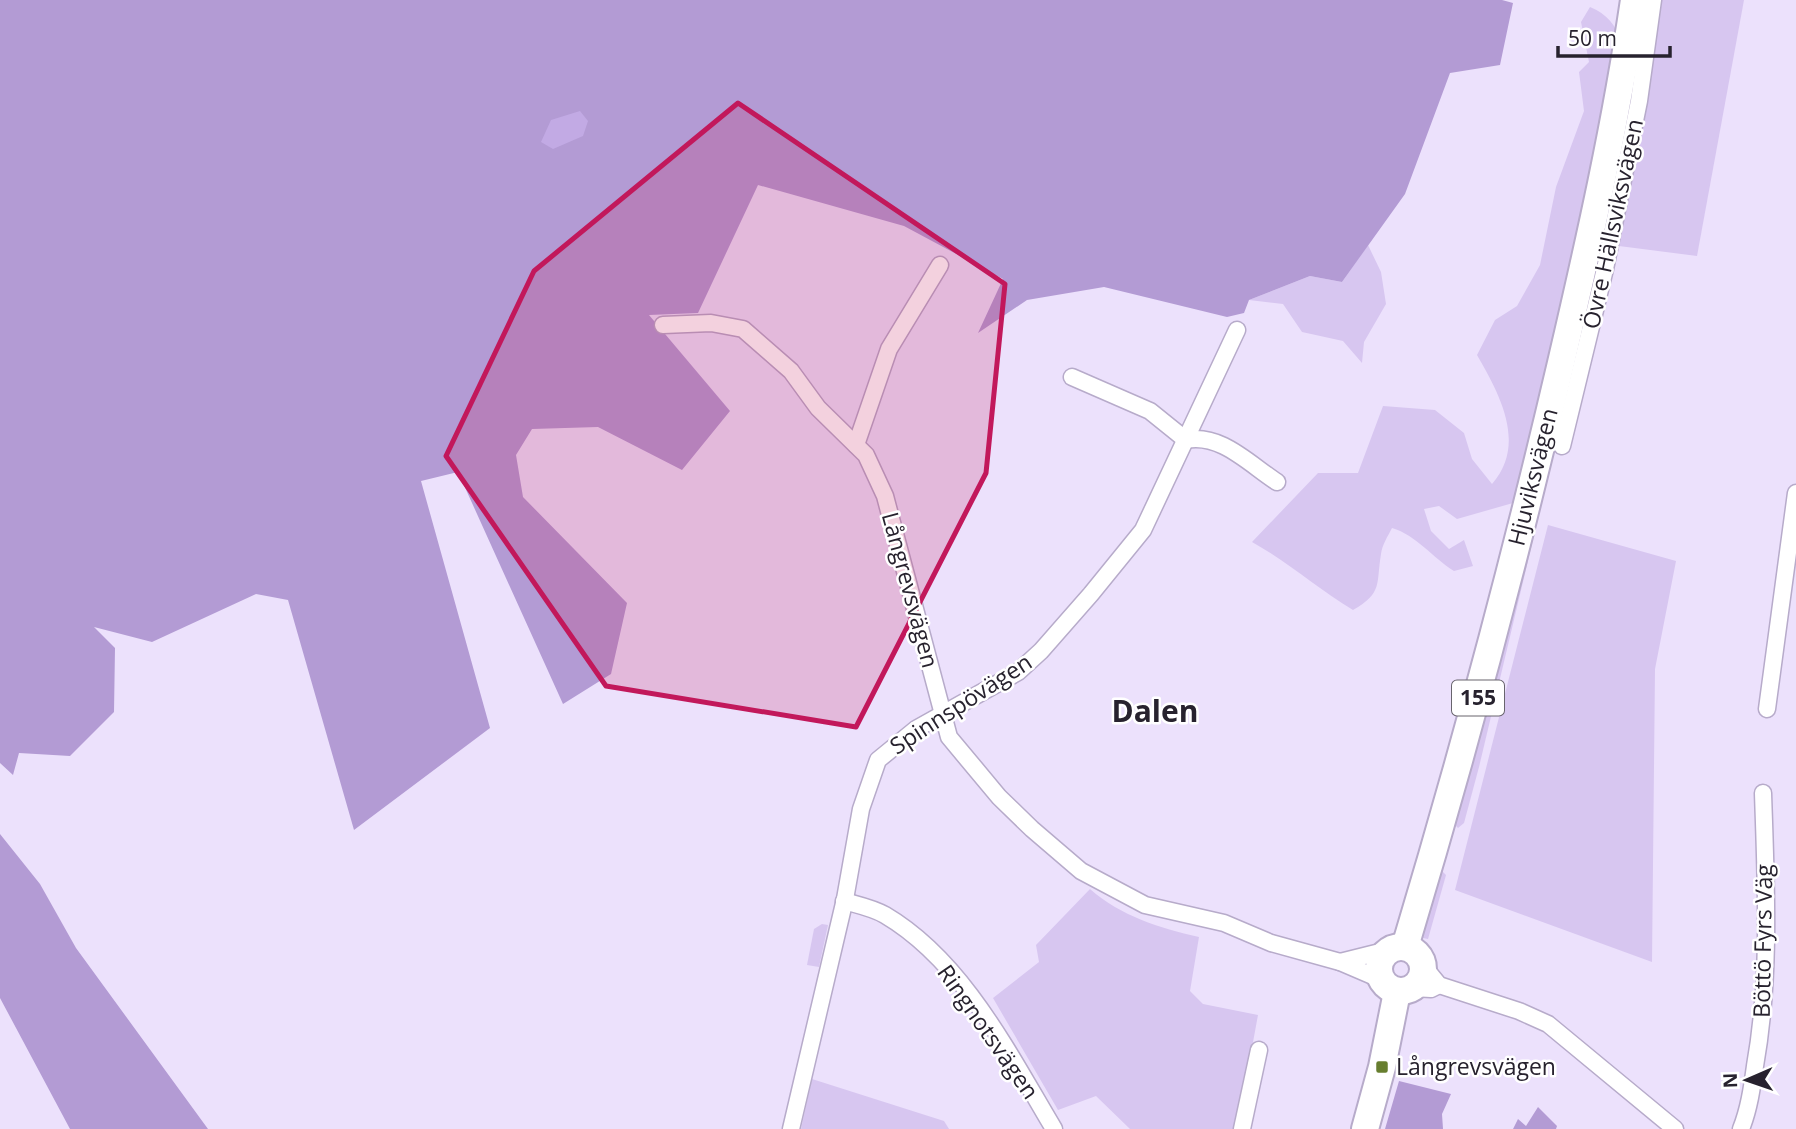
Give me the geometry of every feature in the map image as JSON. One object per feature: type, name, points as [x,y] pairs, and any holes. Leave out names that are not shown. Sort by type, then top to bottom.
[{"type":"main road","name":"Hjuviksvägen","points":[[1364,1129],[1382,1067],[1401,970],[1469,732],[1547,424],[1600,194],[1634,0]]},
{"type":"street","name":"Övre Hällsviksvägen","points":[[1562,446],[1605,269],[1639,101],[1653,0]]},
{"type":"street","points":[[856,445],[889,349],[940,265]]},
{"type":"street","name":"Långrevsvägen","points":[[663,325],[711,323],[743,329],[791,371],[818,408],[866,455],[885,496],[949,737],[999,797],[1082,871],[1105,886],[1145,905],[1213,920],[1274,944],[1340,962],[1401,970]]},
{"type":"street","name":"Spinnspövägen","points":[[791,1129],[844,901],[861,810],[878,761],[898,740],[942,713],[1000,684],[1041,652],[1143,530],[1237,330]]},
{"type":"street","points":[[1072,377],[1150,411],[1186,440],[1215,440],[1277,482]]},
{"type":"street","points":[[1766,709],[1796,493]]},
{"type":"street","name":"Böttö Fyrs Väg","points":[[1741,1129],[1746,1116],[1760,1035],[1767,962],[1763,793]]},
{"type":"street","name":"Ringnotsvägen","points":[[844,901],[885,915],[936,957],[976,1006],[1054,1129]]},
{"type":"street","name":"Långrevsvägen","points":[[1340,962],[1401,970]]},
{"type":"street","points":[[1401,970],[1431,989],[1439,985]]},
{"type":"street","points":[[1401,970],[1519,1011],[1548,1024],[1675,1129]]},
{"type":"street","points":[[1242,1129],[1259,1050]]},
{"type":"highlighted area","points":[[738,103],[1005,284],[986,473],[856,727],[606,686],[446,456],[534,271]]},
{"type":"shaded area","points":[[0,0],[1502,0],[1513,3],[1500,65],[1450,73],[1405,194],[1342,282],[1310,276],[1249,300],[1244,313],[1227,317],[1104,287],[1027,300],[978,333],[1003,279],[904,226],[758,185],[698,313],[649,315],[730,411],[682,470],[598,427],[532,429],[516,455],[523,497],[627,603],[611,674],[563,704],[458,472],[421,481],[490,728],[354,830],[288,600],[256,594],[152,642],[94,627],[115,648],[114,712],[70,756],[19,753],[13,775],[0,763]]},
{"type":"shaded area","points":[[1650,0],[1614,199],[1479,767],[1464,823],[1458,828],[1455,825]]},
{"type":"shaded area","points":[[1653,0],[1744,0],[1697,256],[1619,246]]},
{"type":"shaded area","points":[[1590,7],[1610,21],[1621,42],[1520,501],[1457,519],[1439,506],[1424,509],[1431,531],[1449,549],[1464,540],[1473,566],[1454,571],[1417,541],[1392,528],[1382,551],[1374,593],[1353,610],[1252,542],[1318,473],[1358,473],[1383,406],[1435,410],[1464,433],[1472,459],[1492,484],[1502,469],[1508,453],[1506,420],[1494,386],[1477,355],[1495,320],[1517,306],[1540,265],[1556,187],[1584,111],[1579,72],[1589,62],[1581,22]]},
{"type":"shaded area","points":[[580,111],[588,121],[583,136],[553,149],[541,142],[551,120]]},
{"type":"shaded area","points":[[1368,245],[1381,272],[1386,304],[1364,342],[1362,363],[1343,341],[1302,332],[1283,304],[1249,300],[1310,276],[1342,282]]},
{"type":"shaded area","points":[[1548,525],[1676,561],[1655,669],[1652,962],[1455,890]]},
{"type":"shaded area","points":[[0,834],[40,884],[76,948],[208,1129],[70,1129],[0,998]]},
{"type":"shaded area","points":[[1440,869],[1446,875],[1428,939],[1423,938],[1425,914]]},
{"type":"shaded area","points":[[1090,889],[1114,907],[1141,920],[1199,937],[1190,991],[1203,1004],[1258,1015],[1237,1129],[1130,1129],[1096,1096],[1058,1110],[993,998],[1039,962],[1036,945]]},
{"type":"shaded area","points":[[822,924],[828,925],[819,967],[807,965],[814,929]]},
{"type":"shaded area","points":[[812,1079],[944,1121],[949,1129],[801,1129]]},
{"type":"shaded area","points":[[1399,1081],[1451,1094],[1442,1114],[1443,1129],[1385,1129]]},
{"type":"shaded area","points":[[1538,1107],[1557,1126],[1556,1129],[1513,1129],[1518,1119],[1526,1126]]},
{"type":"place","name":"Långrevsvägen","points":[[1382,1067]]},
{"type":"district","name":"Dalen","points":[[1155,712]]}]
